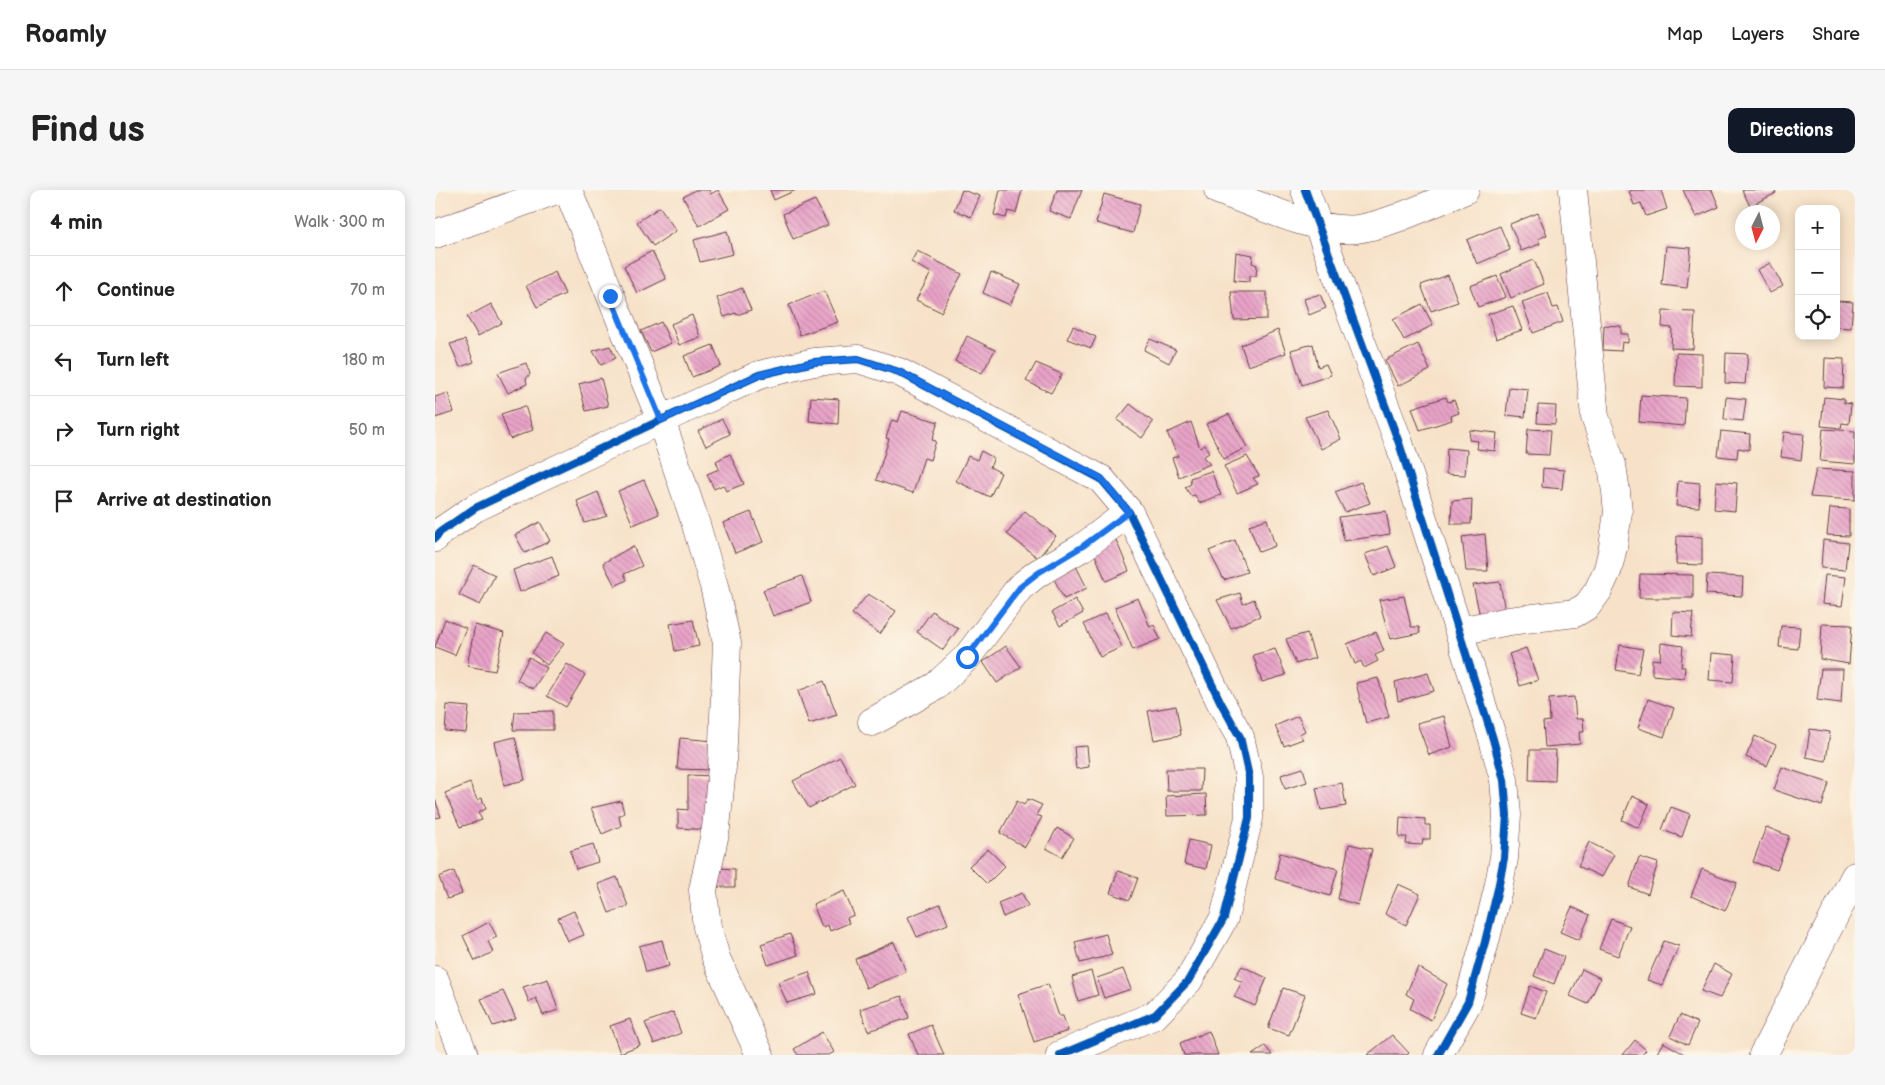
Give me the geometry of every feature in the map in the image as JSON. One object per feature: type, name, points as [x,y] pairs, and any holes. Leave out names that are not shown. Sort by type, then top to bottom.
[{"type":"street","points":[[435,234],[556,190]]},
{"type":"street","points":[[568,190],[661,420],[694,518],[714,586],[727,643],[721,785],[716,828],[703,890],[707,927],[716,958],[760,1055]]},
{"type":"street","points":[[1218,190],[1319,226],[1356,229],[1389,220],[1465,190]]},
{"type":"street","points":[[1305,190],[1399,443],[1504,780],[1507,815],[1504,858],[1498,889],[1468,1002],[1438,1055]]},
{"type":"street","points":[[1459,631],[1509,621],[1575,613],[1587,606],[1598,592],[1608,569],[1618,512],[1612,466],[1595,417],[1573,190]]},
{"type":"street","points":[[435,538],[440,532],[475,508],[661,420],[759,375],[814,362],[858,359],[899,372],[1101,478],[1129,512],[1221,703],[1240,737],[1249,777],[1249,818],[1223,918],[1188,981],[1155,1015],[1060,1055]]},
{"type":"street","points":[[872,722],[937,686],[967,657],[1020,587],[1038,573],[1083,546],[1129,512]]},
{"type":"street","points":[[1763,1055],[1855,876]]},
{"type":"street","points":[[435,980],[464,1055]]},
{"type":"building","points":[[695,190],[709,190],[711,194],[718,190],[729,209],[699,226],[683,197]]},
{"type":"building","points":[[770,190],[796,190],[774,200]]},
{"type":"building","points":[[962,190],[980,196],[971,217],[954,210]]},
{"type":"building","points":[[1000,190],[1022,190],[1016,213],[1008,211],[1006,218],[994,215]]},
{"type":"building","points":[[1057,190],[1082,190],[1071,219],[1049,211]]},
{"type":"building","points":[[1661,190],[1667,209],[1646,216],[1641,203],[1634,205],[1629,191]]},
{"type":"building","points":[[1683,190],[1712,190],[1719,207],[1696,217]]},
{"type":"building","points":[[1742,190],[1775,190],[1776,193],[1750,205]]},
{"type":"building","points":[[1104,194],[1140,204],[1133,233],[1096,223]]},
{"type":"building","points":[[815,200],[828,225],[793,239],[783,214]]},
{"type":"building","points":[[660,207],[676,231],[653,246],[637,222]]},
{"type":"building","points":[[1538,213],[1547,235],[1538,239],[1540,244],[1521,251],[1510,224]]},
{"type":"building","points":[[1500,226],[1510,250],[1477,264],[1467,240]]},
{"type":"building","points":[[727,231],[733,254],[700,262],[694,240]]},
{"type":"building","points":[[1666,246],[1691,248],[1687,288],[1662,285]]},
{"type":"building","points":[[652,251],[666,279],[637,293],[624,266]]},
{"type":"building","points":[[917,251],[962,274],[941,312],[916,300],[931,273],[911,262]]},
{"type":"building","points":[[1236,252],[1253,255],[1252,263],[1257,265],[1256,276],[1249,276],[1249,282],[1234,281]]},
{"type":"building","points":[[1534,260],[1544,284],[1511,298],[1501,274]]},
{"type":"building","points":[[1770,263],[1783,286],[1770,293],[1757,270]]},
{"type":"building","points":[[555,272],[565,294],[537,307],[526,286]]},
{"type":"building","points":[[991,272],[1020,284],[1010,305],[983,293]]},
{"type":"building","points":[[1448,275],[1458,302],[1431,311],[1421,285]]},
{"type":"building","points":[[1497,276],[1506,297],[1478,307],[1470,286]]},
{"type":"building","points":[[742,288],[751,310],[724,317],[717,298]]},
{"type":"building","points":[[824,291],[838,322],[800,335],[789,305]]},
{"type":"building","points":[[1231,292],[1267,292],[1267,319],[1234,320]]},
{"type":"building","points":[[1548,293],[1553,308],[1558,307],[1563,322],[1533,333],[1522,302]]},
{"type":"building","points":[[1320,294],[1326,308],[1309,315],[1304,299]]},
{"type":"building","points":[[1840,301],[1853,302],[1851,328],[1840,327]]},
{"type":"building","points":[[491,304],[502,323],[478,336],[467,317]]},
{"type":"building","points":[[1422,304],[1433,325],[1404,340],[1393,319]]},
{"type":"building","points":[[1513,306],[1522,330],[1496,339],[1488,314]]},
{"type":"building","points":[[1663,311],[1695,312],[1693,349],[1671,348],[1672,328],[1662,327]]},
{"type":"building","points":[[692,315],[700,337],[679,345],[671,324]]},
{"type":"building","points":[[661,322],[671,343],[651,352],[641,331]]},
{"type":"building","points":[[1604,325],[1621,326],[1621,334],[1628,334],[1628,343],[1622,342],[1621,351],[1603,350]]},
{"type":"building","points":[[1073,326],[1096,337],[1091,348],[1067,339]]},
{"type":"building","points":[[1278,330],[1286,353],[1248,366],[1241,345]]},
{"type":"building","points":[[967,336],[995,350],[982,373],[955,361]]},
{"type":"building","points":[[1150,339],[1176,350],[1169,363],[1144,350]]},
{"type":"building","points":[[465,340],[474,362],[460,367],[450,344]]},
{"type":"building","points":[[1313,344],[1318,367],[1326,364],[1331,375],[1302,385],[1291,350]]},
{"type":"building","points":[[1418,344],[1430,370],[1398,386],[1385,360]]},
{"type":"building","points":[[713,345],[721,366],[692,377],[684,356]]},
{"type":"building","points":[[610,346],[616,358],[601,365],[593,351]]},
{"type":"building","points":[[1676,353],[1702,354],[1702,387],[1675,386]]},
{"type":"building","points":[[1726,353],[1748,354],[1745,384],[1725,383]]},
{"type":"building","points":[[1825,358],[1844,359],[1843,388],[1824,387]]},
{"type":"building","points":[[526,363],[530,374],[526,379],[527,384],[508,393],[498,373]]},
{"type":"building","points":[[1036,363],[1062,374],[1051,393],[1026,381]]},
{"type":"building","points":[[601,378],[608,406],[586,411],[579,384]]},
{"type":"building","points":[[1509,387],[1528,389],[1525,417],[1506,415]]},
{"type":"building","points":[[448,393],[454,412],[435,418],[435,397]]},
{"type":"building","points":[[1641,395],[1686,398],[1684,426],[1639,422]]},
{"type":"building","points":[[811,397],[839,399],[838,424],[809,421]]},
{"type":"building","points":[[1446,397],[1448,402],[1454,400],[1459,413],[1451,416],[1452,420],[1420,430],[1412,408]]},
{"type":"building","points":[[1726,397],[1746,399],[1743,421],[1724,419]]},
{"type":"building","points":[[1824,397],[1844,399],[1844,403],[1851,404],[1849,424],[1842,423],[1841,428],[1821,426]]},
{"type":"building","points":[[1130,404],[1153,422],[1142,438],[1117,420]]},
{"type":"building","points":[[1538,405],[1556,406],[1555,424],[1537,423]]},
{"type":"building","points":[[525,406],[533,430],[510,439],[501,414]]},
{"type":"building","points":[[1328,410],[1341,439],[1321,449],[1305,417]]},
{"type":"building","points":[[902,411],[938,422],[932,440],[936,441],[930,460],[924,458],[913,493],[876,480],[889,439],[886,438],[892,420],[898,422]]},
{"type":"building","points":[[1229,414],[1247,447],[1224,459],[1206,424]]},
{"type":"building","points":[[722,419],[730,434],[706,446],[698,431]]},
{"type":"building","points":[[1191,422],[1200,448],[1205,445],[1209,453],[1203,457],[1210,464],[1179,477],[1172,458],[1178,456],[1167,433]]},
{"type":"building","points":[[1528,429],[1551,430],[1549,455],[1526,454]]},
{"type":"building","points":[[1823,429],[1855,431],[1855,464],[1820,461]]},
{"type":"building","points":[[1470,430],[1497,433],[1495,451],[1477,449],[1478,441],[1469,440]]},
{"type":"building","points":[[1721,431],[1750,434],[1749,450],[1738,448],[1737,458],[1718,456]]},
{"type":"building","points":[[1784,432],[1804,434],[1801,460],[1781,457]]},
{"type":"building","points":[[1447,448],[1467,450],[1465,475],[1446,474]]},
{"type":"building","points":[[981,451],[994,458],[990,467],[1001,473],[990,497],[956,481],[968,456],[977,460]]},
{"type":"building","points":[[730,454],[744,484],[726,491],[723,485],[714,489],[707,474],[719,469],[716,461]]},
{"type":"building","points":[[1247,456],[1259,476],[1253,478],[1258,484],[1237,493],[1224,466]]},
{"type":"building","points":[[1543,468],[1564,470],[1562,489],[1542,487]]},
{"type":"building","points":[[1816,469],[1855,471],[1855,500],[1810,497]]},
{"type":"building","points":[[1211,471],[1221,495],[1199,503],[1195,495],[1191,496],[1185,487],[1191,484],[1190,478]]},
{"type":"building","points":[[644,480],[659,514],[633,525],[618,491]]},
{"type":"building","points":[[1678,481],[1700,483],[1699,507],[1676,506]]},
{"type":"building","points":[[1716,481],[1737,483],[1735,511],[1714,509]]},
{"type":"building","points":[[1361,482],[1370,503],[1345,512],[1335,492]]},
{"type":"building","points":[[598,492],[607,516],[585,523],[577,501]]},
{"type":"building","points":[[1472,499],[1471,524],[1451,524],[1452,501]]},
{"type":"building","points":[[1830,508],[1849,509],[1849,536],[1827,535]]},
{"type":"building","points":[[1025,511],[1056,536],[1038,558],[1007,534]]},
{"type":"building","points":[[1386,511],[1390,534],[1344,541],[1339,517]]},
{"type":"building","points":[[751,512],[763,542],[735,553],[723,523]]},
{"type":"building","points":[[1267,519],[1275,546],[1259,552],[1249,525]]},
{"type":"building","points":[[540,522],[550,541],[525,553],[515,535]]},
{"type":"building","points":[[1485,534],[1488,571],[1466,571],[1462,537]]},
{"type":"building","points":[[1677,536],[1702,537],[1702,565],[1676,564]]},
{"type":"building","points":[[1116,540],[1129,571],[1106,581],[1093,550]]},
{"type":"building","points":[[1235,540],[1247,572],[1224,580],[1209,551]]},
{"type":"building","points":[[1823,540],[1848,543],[1845,570],[1821,568]]},
{"type":"building","points":[[633,546],[642,566],[624,574],[627,580],[615,586],[603,563]]},
{"type":"building","points":[[1388,546],[1396,567],[1374,576],[1365,554]]},
{"type":"building","points":[[552,556],[559,576],[520,592],[513,570]]},
{"type":"building","points":[[1073,560],[1087,588],[1064,599],[1050,571]]},
{"type":"building","points":[[474,565],[495,575],[480,605],[459,595]]},
{"type":"building","points":[[1640,574],[1693,575],[1693,598],[1639,598]]},
{"type":"building","points":[[1707,575],[1743,577],[1742,596],[1706,594]]},
{"type":"building","points":[[1825,575],[1846,577],[1842,606],[1822,604]]},
{"type":"building","points":[[802,576],[811,602],[773,616],[763,590]]},
{"type":"building","points":[[1500,582],[1505,612],[1480,616],[1473,585]]},
{"type":"building","points":[[1240,593],[1243,604],[1254,599],[1260,616],[1231,628],[1217,600]]},
{"type":"building","points":[[868,594],[896,611],[880,634],[852,614]]},
{"type":"building","points":[[1404,596],[1411,627],[1419,627],[1420,633],[1390,639],[1379,600]]},
{"type":"building","points":[[1138,598],[1150,627],[1154,625],[1160,639],[1133,650],[1115,607]]},
{"type":"building","points":[[1075,599],[1083,613],[1060,626],[1052,612]]},
{"type":"building","points":[[932,611],[958,629],[943,650],[917,632]]},
{"type":"building","points":[[1673,612],[1693,613],[1691,637],[1672,635]]},
{"type":"building","points":[[1106,613],[1122,647],[1100,657],[1084,624]]},
{"type":"building","points":[[445,619],[466,628],[455,655],[435,647]]},
{"type":"building","points":[[693,620],[699,646],[675,651],[670,624]]},
{"type":"building","points":[[1822,624],[1852,625],[1849,664],[1820,659]]},
{"type":"building","points":[[475,625],[504,633],[495,671],[467,666]]},
{"type":"building","points":[[1781,626],[1800,627],[1798,649],[1779,647]]},
{"type":"building","points":[[1376,632],[1384,651],[1375,655],[1378,661],[1364,668],[1361,661],[1355,664],[1347,644]]},
{"type":"building","points":[[546,633],[564,644],[547,665],[532,653]]},
{"type":"building","points":[[1307,633],[1315,658],[1296,664],[1286,639]]},
{"type":"building","points":[[1661,643],[1683,646],[1681,667],[1685,667],[1684,678],[1652,675],[1652,659],[1660,660]]},
{"type":"building","points":[[1620,645],[1643,649],[1638,674],[1616,670]]},
{"type":"building","points":[[1006,646],[1021,667],[997,683],[983,662]]},
{"type":"building","points":[[1526,648],[1538,680],[1520,686],[1509,654]]},
{"type":"building","points":[[1275,649],[1286,675],[1262,682],[1253,655]]},
{"type":"building","points":[[1711,653],[1735,655],[1733,682],[1709,680]]},
{"type":"building","points":[[529,657],[547,668],[533,689],[517,680]]},
{"type":"building","points":[[567,664],[585,675],[566,707],[547,696]]},
{"type":"building","points":[[1821,669],[1843,669],[1841,703],[1817,700]]},
{"type":"building","points":[[1428,673],[1434,691],[1398,701],[1395,682]]},
{"type":"building","points":[[1378,678],[1389,717],[1366,723],[1356,683]]},
{"type":"building","points":[[824,681],[837,715],[809,724],[798,691]]},
{"type":"building","points":[[1574,697],[1576,719],[1583,719],[1584,732],[1579,732],[1580,744],[1545,747],[1543,722],[1550,721],[1549,699]]},
{"type":"building","points":[[1648,699],[1674,708],[1664,737],[1638,728]]},
{"type":"building","points":[[447,705],[469,707],[466,733],[445,731]]},
{"type":"building","points":[[1176,706],[1181,735],[1154,740],[1148,711]]},
{"type":"building","points":[[553,711],[553,730],[513,730],[515,712]]},
{"type":"building","points":[[1298,716],[1305,731],[1299,734],[1303,739],[1284,746],[1275,726]]},
{"type":"building","points":[[1444,716],[1452,747],[1429,755],[1417,723]]},
{"type":"building","points":[[1810,729],[1830,732],[1826,761],[1806,757]]},
{"type":"building","points":[[1755,736],[1776,745],[1767,766],[1746,757]]},
{"type":"building","points":[[515,737],[525,780],[504,785],[494,742]]},
{"type":"building","points":[[680,738],[714,741],[713,770],[677,769]]},
{"type":"building","points":[[1087,746],[1089,767],[1076,769],[1074,747]]},
{"type":"building","points":[[1530,750],[1556,750],[1555,781],[1529,780]]},
{"type":"building","points":[[840,757],[855,784],[809,808],[793,781]]},
{"type":"building","points":[[1782,767],[1829,783],[1822,806],[1774,790]]},
{"type":"building","points":[[1303,768],[1307,782],[1285,789],[1281,775]]},
{"type":"building","points":[[1166,769],[1202,769],[1201,791],[1167,791]]},
{"type":"building","points":[[688,775],[714,776],[711,830],[678,828],[678,809],[688,810]]},
{"type":"building","points":[[470,783],[477,800],[482,798],[486,809],[478,812],[482,820],[460,827],[445,793]]},
{"type":"building","points":[[1342,783],[1346,806],[1321,810],[1316,788]]},
{"type":"building","points":[[1206,794],[1207,815],[1167,816],[1166,796]]},
{"type":"building","points":[[1632,796],[1649,804],[1639,828],[1622,820]]},
{"type":"building","points":[[435,799],[441,817],[435,818]]},
{"type":"building","points":[[1028,799],[1042,805],[1036,815],[1042,817],[1025,847],[1000,833],[1017,801],[1024,805]]},
{"type":"building","points":[[621,801],[624,813],[619,816],[621,826],[602,834],[591,808]]},
{"type":"building","points":[[1671,807],[1690,814],[1682,837],[1662,830]]},
{"type":"building","points":[[1400,817],[1425,819],[1425,825],[1430,825],[1430,839],[1423,839],[1422,845],[1406,844],[1407,837],[1399,837]]},
{"type":"building","points":[[1766,827],[1789,836],[1777,870],[1753,862]]},
{"type":"building","points":[[1057,828],[1074,838],[1062,857],[1046,848]]},
{"type":"building","points":[[1189,840],[1211,845],[1206,869],[1184,864]]},
{"type":"building","points":[[1589,842],[1614,855],[1602,877],[1578,866]]},
{"type":"building","points":[[593,844],[598,862],[576,869],[570,851]]},
{"type":"building","points":[[1349,844],[1372,849],[1358,905],[1338,899]]},
{"type":"building","points":[[988,849],[1005,866],[987,884],[969,866]]},
{"type":"building","points":[[1280,853],[1338,869],[1330,896],[1275,879]]},
{"type":"building","points":[[1639,857],[1658,863],[1648,894],[1629,887]]},
{"type":"building","points":[[719,868],[735,869],[735,887],[718,887]]},
{"type":"building","points":[[1702,869],[1737,883],[1725,911],[1691,896]]},
{"type":"building","points":[[454,871],[462,894],[447,899],[439,877]]},
{"type":"building","points":[[1118,871],[1138,878],[1130,900],[1110,893]]},
{"type":"building","points":[[617,877],[628,906],[609,913],[598,884]]},
{"type":"building","points":[[1398,884],[1420,894],[1406,925],[1385,914]]},
{"type":"building","points":[[844,891],[854,915],[847,918],[849,923],[830,931],[828,925],[822,927],[813,904]]},
{"type":"building","points":[[1022,893],[1028,906],[1003,917],[998,903]]},
{"type":"building","points":[[940,904],[948,924],[917,937],[908,917]]},
{"type":"building","points":[[1572,907],[1590,915],[1579,940],[1560,932]]},
{"type":"building","points":[[574,911],[584,935],[568,941],[558,918]]},
{"type":"building","points":[[1611,919],[1630,926],[1618,956],[1599,949]]},
{"type":"building","points":[[489,922],[497,937],[488,941],[493,952],[475,961],[463,936]]},
{"type":"building","points":[[790,934],[798,955],[768,965],[761,944]]},
{"type":"building","points":[[1106,934],[1112,955],[1080,963],[1075,942]]},
{"type":"building","points":[[662,940],[669,966],[646,972],[639,946]]},
{"type":"building","points":[[1664,941],[1679,946],[1662,985],[1647,980]]},
{"type":"building","points":[[894,942],[906,972],[866,988],[855,959]]},
{"type":"building","points":[[1544,949],[1564,957],[1554,984],[1534,976]]},
{"type":"building","points":[[1714,964],[1732,974],[1720,998],[1701,991]]},
{"type":"building","points":[[1242,966],[1267,978],[1255,1006],[1234,997],[1242,982],[1234,978]]},
{"type":"building","points":[[1418,967],[1447,984],[1431,1020],[1410,1009],[1414,999],[1406,994]]},
{"type":"building","points":[[1123,969],[1131,989],[1104,998],[1097,978]]},
{"type":"building","points":[[1582,969],[1600,978],[1588,1004],[1570,996]]},
{"type":"building","points":[[1091,971],[1098,995],[1078,1001],[1072,977]]},
{"type":"building","points":[[809,972],[817,994],[787,1003],[778,982]]},
{"type":"building","points":[[548,979],[558,1010],[543,1015],[536,998],[529,1002],[523,987]]},
{"type":"building","points":[[1048,984],[1059,1016],[1063,1016],[1068,1031],[1034,1042],[1018,994]]},
{"type":"building","points":[[1530,986],[1546,992],[1536,1018],[1521,1013]]},
{"type":"building","points":[[1283,988],[1305,995],[1289,1035],[1268,1028]]},
{"type":"building","points":[[503,991],[516,1019],[493,1026],[481,999]]},
{"type":"building","points":[[902,996],[909,1018],[868,1031],[860,1009]]},
{"type":"building","points":[[673,1012],[681,1033],[654,1044],[645,1023]]},
{"type":"building","points":[[1680,1015],[1698,1023],[1688,1045],[1670,1036]]},
{"type":"building","points":[[630,1019],[640,1045],[620,1053],[610,1026]]},
{"type":"building","points":[[931,1025],[944,1055],[918,1055],[909,1034]]},
{"type":"building","points":[[1209,1031],[1218,1055],[1184,1055],[1180,1043]]},
{"type":"building","points":[[822,1032],[834,1052],[829,1055],[798,1055],[794,1049]]},
{"type":"building","points":[[1392,1035],[1409,1053],[1407,1055],[1367,1055]]},
{"type":"building","points":[[1635,1040],[1646,1050],[1642,1055],[1623,1055]]},
{"type":"building","points":[[1663,1042],[1686,1055],[1656,1055]]},
{"type":"building","points":[[1265,1046],[1272,1055],[1252,1055]]},
{"type":"cycle path","points":[[1305,190],[1399,443],[1493,739],[1504,780],[1507,815],[1504,858],[1498,889],[1468,1002],[1438,1055]]},
{"type":"cycle path","points":[[435,538],[440,532],[475,508],[661,420],[759,375],[814,362],[858,359],[899,372],[1101,479],[1129,512],[1221,703],[1240,737],[1249,777],[1249,818],[1224,918],[1188,981],[1155,1015],[1060,1055]]},
{"type":"route","points":[[610,296],[661,420],[759,375],[814,362],[858,359],[899,372],[1101,478],[1129,512],[1083,546],[1038,573],[1020,587],[967,657]]}]
